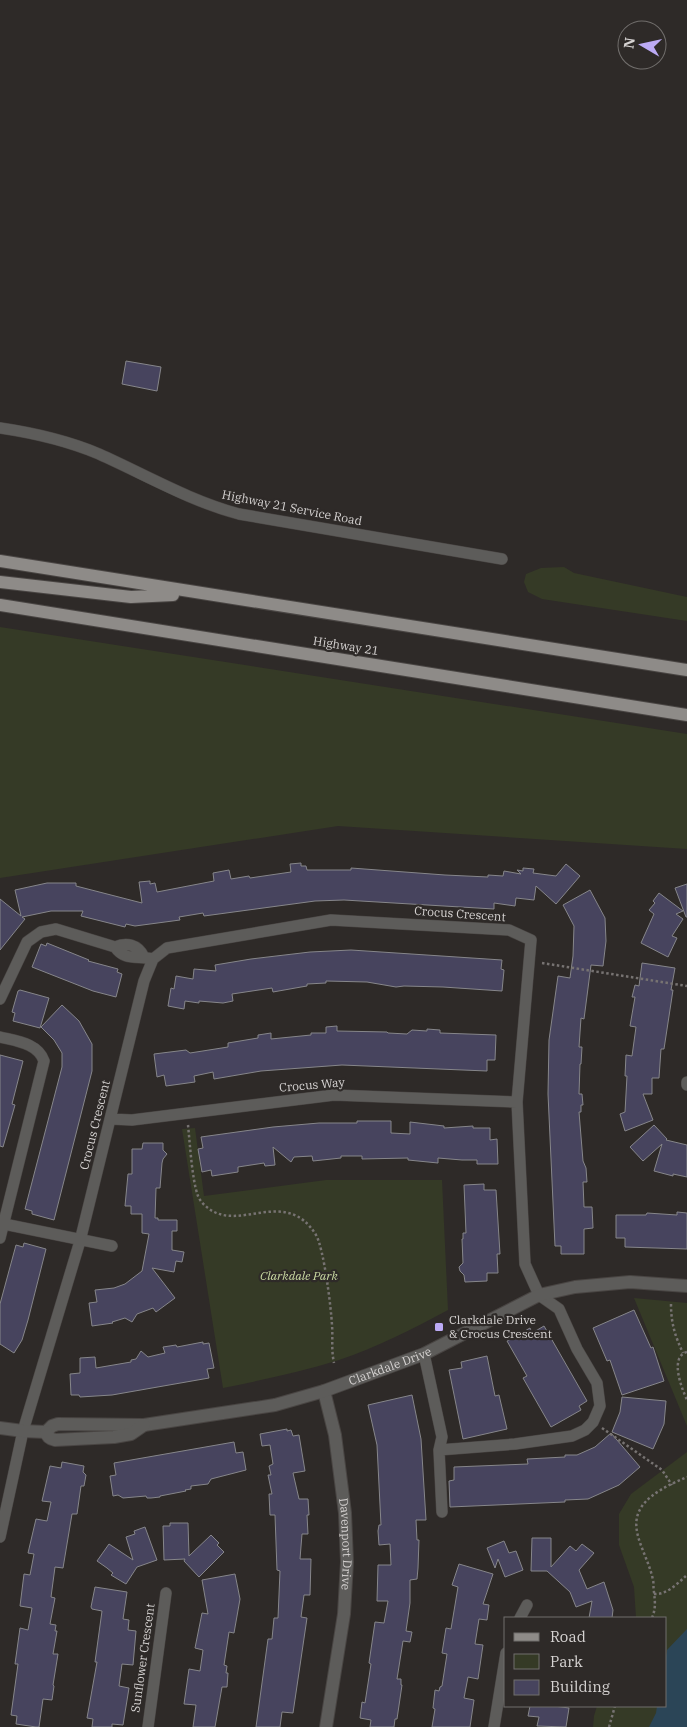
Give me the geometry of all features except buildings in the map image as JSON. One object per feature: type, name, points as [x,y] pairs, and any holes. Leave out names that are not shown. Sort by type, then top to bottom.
[{"type":"main road","points":[[0,561],[687,670]]},
{"type":"main road","points":[[0,582],[131,597],[200,593]]},
{"type":"main road","name":"Highway 21","points":[[2,606],[687,715]]},
{"type":"street","name":"Highway 21 Service Road","points":[[0,428],[29,433],[77,446],[216,508],[239,514],[502,559]]},
{"type":"street","name":"Crocus Crescent","points":[[0,1538],[23,1431],[80,1241],[111,1119],[148,958],[167,948],[331,920],[509,930],[531,940],[517,1102],[525,1264],[539,1295]]},
{"type":"street","points":[[0,999],[27,942],[41,932],[56,929],[115,947],[118,952],[126,957],[148,958]]},
{"type":"street","points":[[0,1036],[34,1047],[44,1060],[0,1238]]},
{"type":"street","name":"Crocus Way","points":[[111,1119],[132,1120],[334,1095],[517,1102]]},
{"type":"street","points":[[4,1224],[112,1246]]},
{"type":"street","name":"Clarkdale Drive","points":[[0,1428],[46,1432],[52,1426],[58,1424],[144,1425],[275,1405],[324,1391],[424,1354],[539,1295],[575,1287],[630,1282],[687,1286]]},
{"type":"street","points":[[439,1450],[515,1444],[572,1436],[585,1430],[593,1422],[600,1406],[597,1383],[577,1348],[559,1309],[539,1295]]},
{"type":"street","points":[[424,1354],[442,1437],[439,1450],[442,1512]]},
{"type":"street","name":"Davenport Drive","points":[[324,1391],[335,1435],[345,1513],[347,1562],[344,1614],[326,1727]]},
{"type":"street","name":"Sunflower Crescent","points":[[148,1727],[166,1593]]},
{"type":"street","points":[[521,1617],[527,1605]]},
{"type":"street","points":[[494,1727],[504,1665]]},
{"type":"path","points":[[542,963],[687,986]]},
{"type":"path","points":[[188,1124],[197,1190],[201,1202],[216,1214],[228,1215],[271,1211],[290,1214],[307,1224],[315,1234],[325,1272],[332,1324],[331,1350],[334,1363]]},
{"type":"path","points":[[671,1304],[672,1326],[676,1339],[685,1352],[678,1360],[678,1367],[687,1400]]},
{"type":"path","points":[[593,1422],[662,1470],[672,1485]]},
{"type":"path","points":[[652,1617],[656,1601],[653,1580],[640,1545],[637,1516],[646,1502],[659,1491],[687,1477]]},
{"type":"path","points":[[654,1594],[663,1593],[687,1575]]},
{"type":"path","points":[[609,1727],[615,1707]]},
{"type":"green space","points":[[564,567],[574,573],[687,597],[687,621],[542,599],[528,592],[524,582],[526,574],[541,568]]},
{"type":"green space","points":[[0,627],[687,734],[687,849],[338,826],[0,878]]},
{"type":"green space","name":"Clarkdale Park","points":[[195,1128],[204,1196],[326,1180],[442,1180],[448,1310],[395,1337],[339,1360],[267,1379],[223,1388],[182,1129]]},
{"type":"green space","points":[[634,1298],[687,1303],[687,1426]]},
{"type":"green space","points":[[687,1452],[687,1727],[593,1727],[597,1707],[667,1707],[667,1617],[636,1617],[634,1587],[619,1545],[619,1514],[631,1494]]},
{"type":"water","points":[[687,1629],[687,1727],[649,1727],[657,1707],[667,1707],[667,1650]]},
{"type":"place","name":"Clarkdale Drive & Crocus Crescent","points":[[439,1327]]}]
